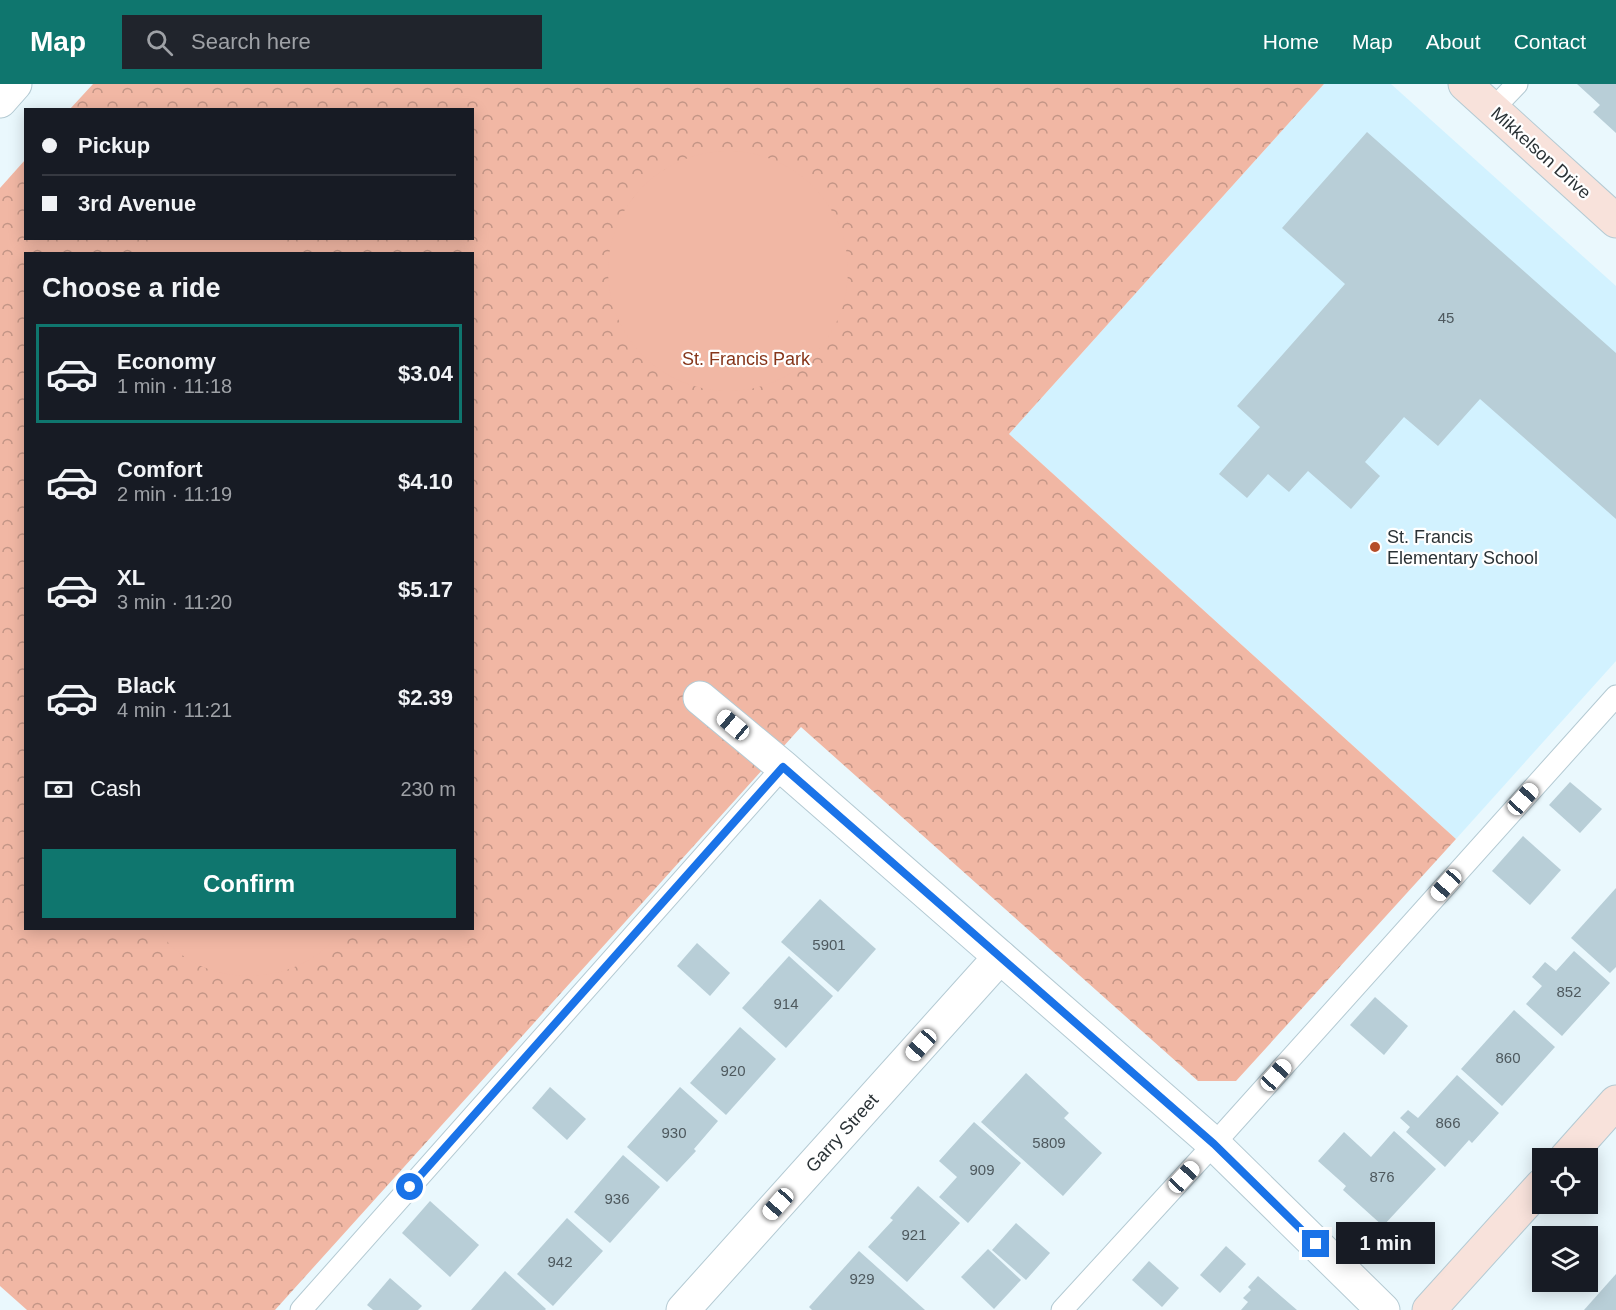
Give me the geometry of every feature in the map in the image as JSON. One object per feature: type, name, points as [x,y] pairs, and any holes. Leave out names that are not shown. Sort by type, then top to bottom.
[{"type":"street","points":[[0,100],[15,84]]},
{"type":"street","name":"Mikkelson Drive","points":[[1465,84],[1616,221]]},
{"type":"street","points":[[700,698],[783,767],[1214,1144],[1383,1310]]},
{"type":"street","name":"Garry Street","points":[[683,1310],[1000,957]]},
{"type":"street","points":[[1575,1148],[1616,1102]]},
{"type":"street","points":[[1434,1308],[1532,1196]]},
{"type":"lane","points":[[1493,110],[1517,84]]},
{"type":"lane","points":[[1062,1310],[1616,696]]},
{"type":"lane","points":[[301,1310],[783,767]]},
{"type":"shaded area","name":"St. Francis Elementary School","points":[[1324,84],[1391,84],[1616,286],[1616,661],[1456,839],[1009,434]]},
{"type":"green space","name":"St. Francis Park","points":[[93,84],[1324,84],[1009,434],[1456,839],[1236,1081],[1198,1081],[801,727],[275,1310],[27,1310],[0,1286],[0,188],[24,161],[24,240],[474,240],[474,108],[71,108]]},
{"type":"green space","points":[[728,151],[751,154],[774,161],[813,186],[838,225],[845,248],[848,271],[845,294],[838,317],[813,356],[774,381],[751,388],[728,391],[705,388],[682,381],[643,356],[618,317],[611,294],[608,271],[611,248],[618,225],[643,186],[682,161],[705,154]]},
{"type":"green space","points":[[157,240],[272,240],[290,252],[141,252]]},
{"type":"green space","points":[[159,930],[341,930],[330,944],[298,966],[260,975],[241,976],[203,967],[172,947]]},
{"type":"building","points":[[1577,84],[1616,84],[1616,133],[1593,112],[1600,105]]},
{"type":"building","points":[[1367,132],[1616,353],[1616,519],[1480,399],[1438,446],[1404,417],[1365,462],[1380,476],[1351,509],[1308,471],[1289,492],[1268,474],[1247,498],[1219,474],[1260,427],[1237,406],[1345,284],[1282,228]]},
{"type":"building","points":[[1570,782],[1602,809],[1580,833],[1549,805]]},
{"type":"building","points":[[1523,836],[1561,870],[1530,905],[1492,871]]},
{"type":"building","points":[[1616,888],[1616,967],[1610,973],[1571,938]]},
{"type":"building","points":[[820,899],[876,949],[838,992],[781,942]]},
{"type":"building","points":[[697,943],[730,973],[710,996],[677,966]]},
{"type":"building","points":[[1574,951],[1610,983],[1562,1036],[1526,1004],[1542,986],[1532,977],[1545,962],[1556,971]]},
{"type":"building","points":[[789,956],[833,996],[786,1048],[742,1008]]},
{"type":"building","points":[[1375,997],[1408,1026],[1384,1055],[1350,1025]]},
{"type":"building","points":[[1514,1010],[1555,1047],[1502,1106],[1461,1069]]},
{"type":"building","points":[[740,1027],[776,1059],[726,1115],[690,1083]]},
{"type":"building","points":[[1026,1073],[1069,1113],[1064,1118],[1102,1153],[1063,1196],[981,1122]]},
{"type":"building","points":[[1457,1075],[1499,1113],[1472,1143],[1469,1140],[1445,1167],[1406,1132],[1410,1127],[1400,1118],[1408,1110],[1418,1118]]},
{"type":"building","points":[[550,1087],[586,1119],[567,1140],[532,1108]]},
{"type":"building","points":[[680,1087],[718,1121],[694,1149],[696,1151],[667,1182],[627,1147]]},
{"type":"building","points":[[974,1122],[1021,1163],[968,1223],[939,1197],[957,1177],[939,1161]]},
{"type":"building","points":[[1394,1131],[1436,1169],[1383,1226],[1343,1190],[1346,1186],[1318,1161],[1344,1132],[1371,1157]]},
{"type":"building","points":[[623,1155],[660,1187],[610,1243],[574,1212]]},
{"type":"building","points":[[918,1186],[960,1223],[907,1282],[868,1247],[893,1220],[890,1218]]},
{"type":"building","points":[[430,1201],[479,1245],[450,1277],[402,1233]]},
{"type":"building","points":[[567,1218],[603,1251],[553,1306],[517,1274]]},
{"type":"building","points":[[1016,1223],[1050,1253],[1026,1280],[992,1250]]},
{"type":"building","points":[[1226,1246],[1246,1264],[1220,1293],[1200,1275]]},
{"type":"building","points":[[988,1249],[1021,1280],[994,1309],[961,1277]]},
{"type":"building","points":[[859,1251],[925,1310],[812,1310],[809,1307]]},
{"type":"building","points":[[1149,1261],[1179,1288],[1162,1307],[1132,1280]]},
{"type":"building","points":[[505,1271],[546,1309],[471,1310]]},
{"type":"building","points":[[1616,1274],[1616,1310],[1584,1310]]},
{"type":"building","points":[[1258,1276],[1297,1310],[1241,1310],[1248,1302],[1243,1298],[1251,1290],[1248,1287]]},
{"type":"building","points":[[390,1278],[422,1306],[418,1310],[373,1310],[367,1305]]},
{"type":"place","name":"St. Francis Elementary School","points":[[1375,547]]},
{"type":"route","points":[[410,1187],[783,767],[1214,1144],[1316,1244]]}]
